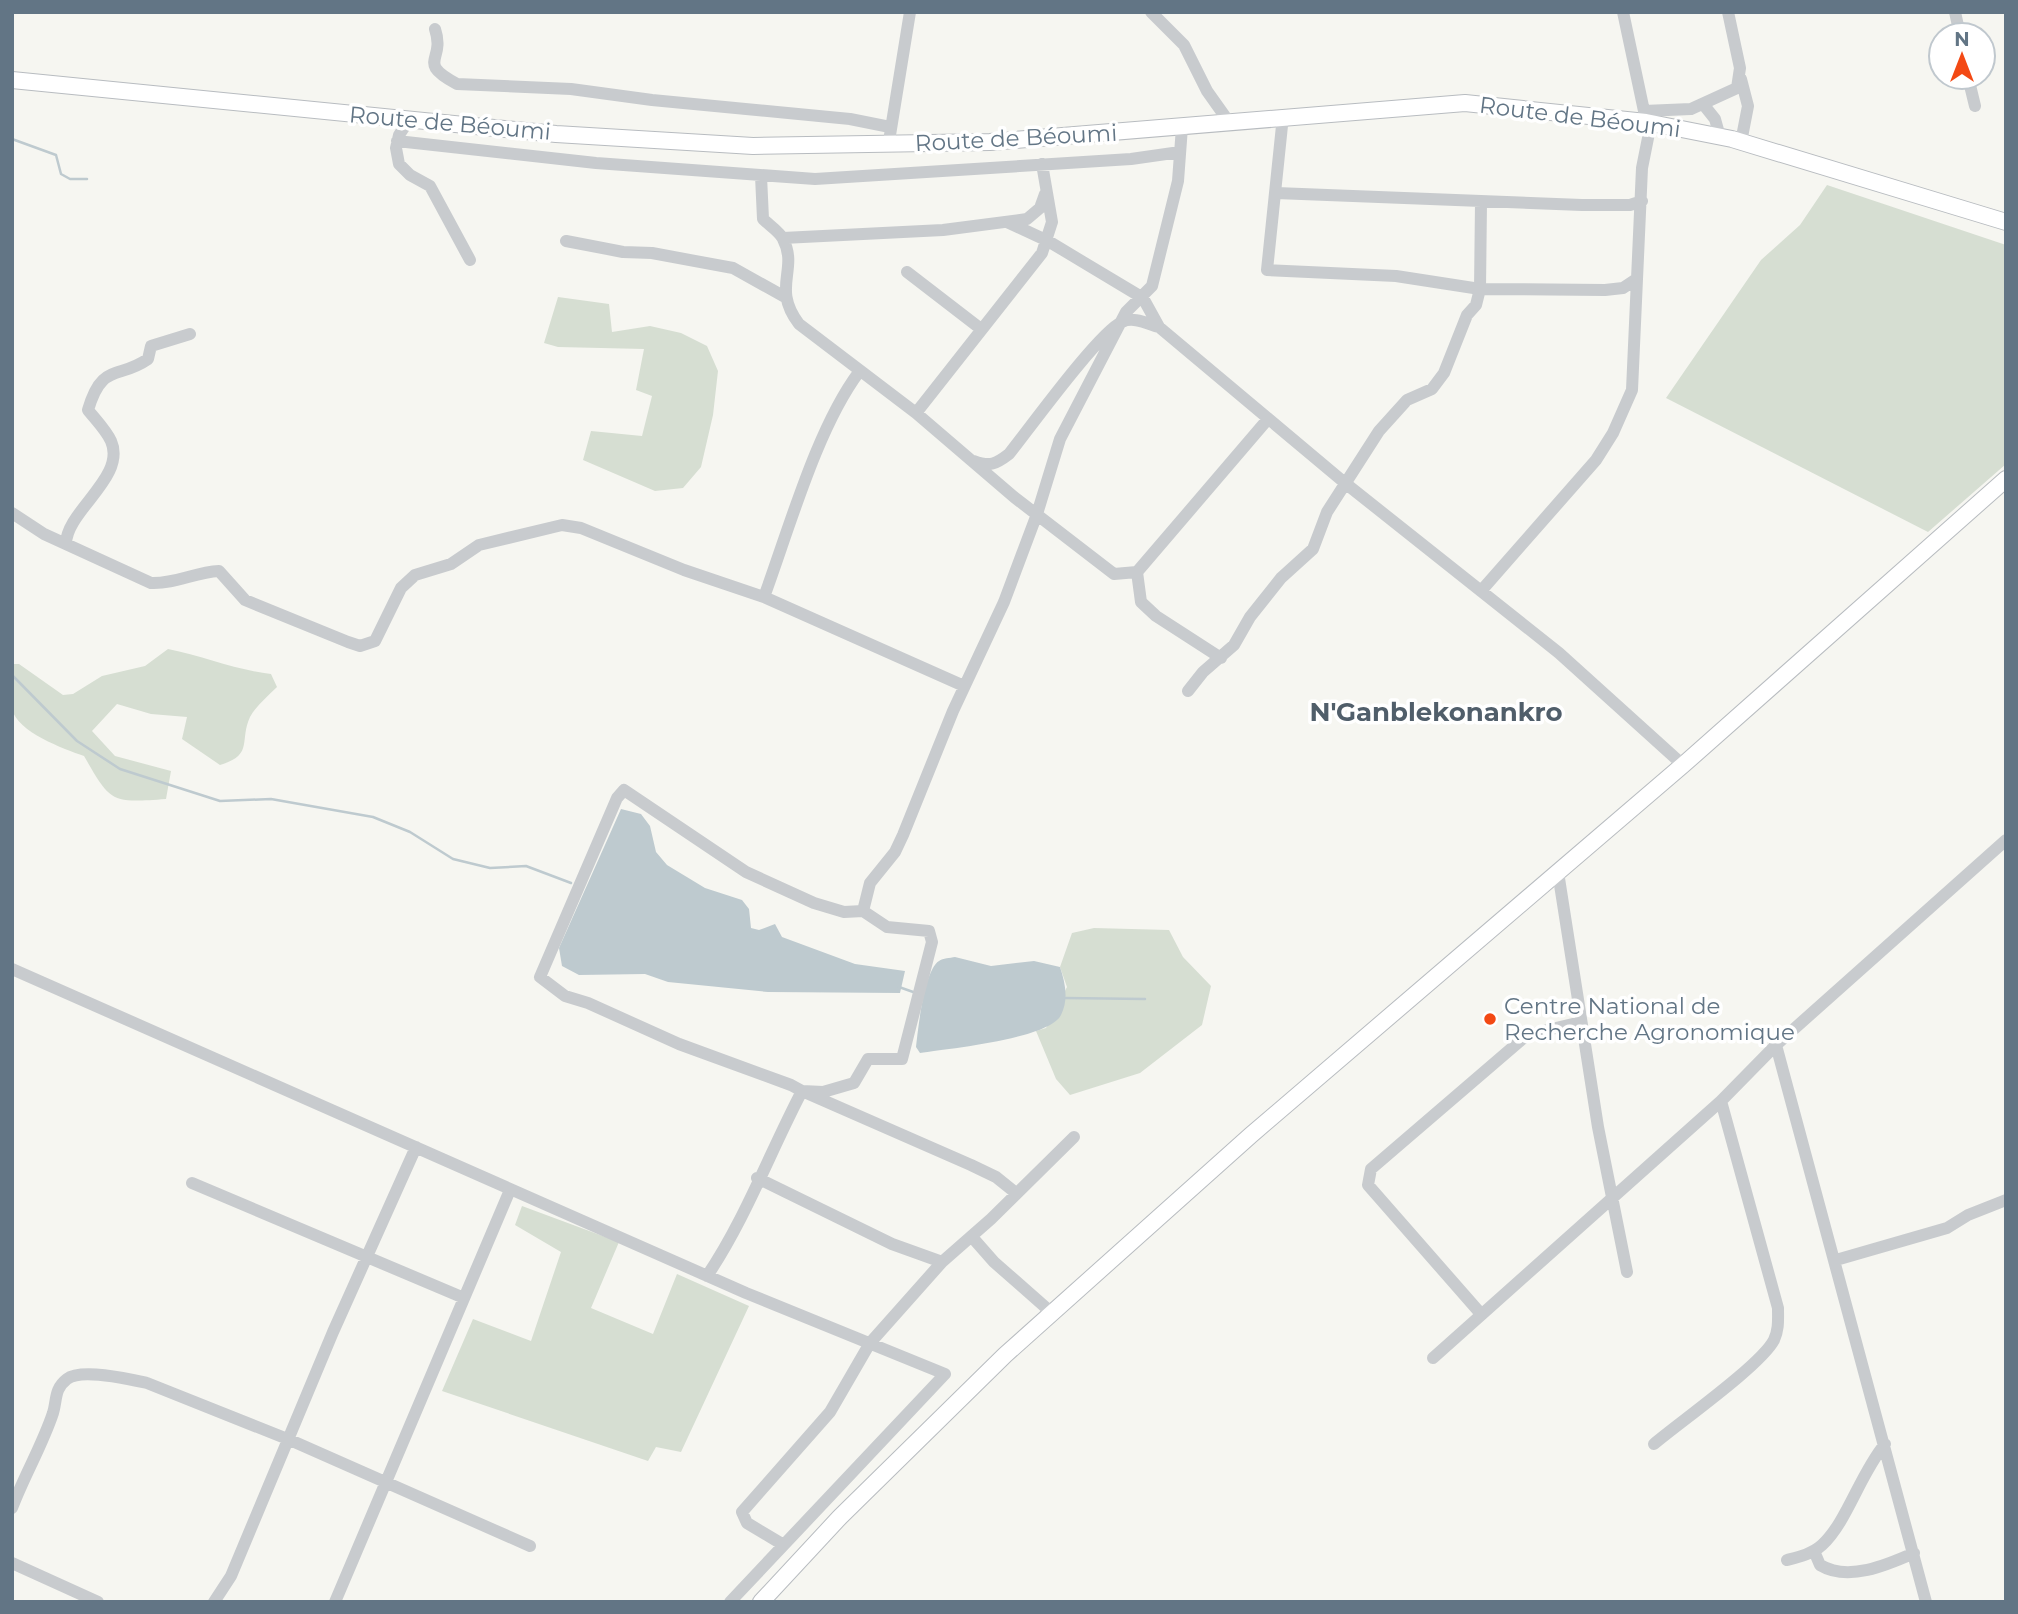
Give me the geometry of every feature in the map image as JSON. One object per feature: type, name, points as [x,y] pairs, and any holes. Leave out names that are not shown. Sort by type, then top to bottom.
[{"type":"main road","name":"Route de Béoumi","points":[[12,80],[409,120],[636,140],[753,146],[890,146],[990,142],[1465,103],[1648,117],[1741,142],[2006,222]]},
{"type":"main road","points":[[761,1602],[940,1418],[1052,1313],[1251,1135],[1683,765],[2006,479]]},
{"type":"street","points":[[890,146],[890,127],[909,12]]},
{"type":"street","points":[[1151,12],[1184,44],[1207,91],[1229,122]]},
{"type":"street","points":[[1481,591],[1595,460],[1613,433],[1632,390],[1635,280],[1648,117],[1623,12]]},
{"type":"street","points":[[1728,12],[1748,106],[1741,142]]},
{"type":"street","points":[[435,29],[439,41],[434,65],[437,73],[457,84],[624,94],[652,100],[850,119],[890,127]]},
{"type":"street","points":[[1648,117],[1703,104],[1737,88],[1740,75]]},
{"type":"street","points":[[1971,91],[1975,106]]},
{"type":"street","points":[[1703,104],[1715,119],[1720,137]]},
{"type":"street","points":[[1283,116],[1267,270],[1396,276],[1480,289],[1605,290],[1623,288],[1635,280]]},
{"type":"street","points":[[409,120],[397,141],[400,164],[410,175],[430,186],[470,260]]},
{"type":"street","points":[[863,911],[870,883],[895,852],[964,686],[1004,602],[1037,514],[1060,439],[1126,313],[1153,286],[1178,181],[1182,127]]},
{"type":"street","points":[[397,141],[596,163],[815,178],[906,175],[1130,159],[1180,152]]},
{"type":"street","points":[[916,413],[1031,269],[1048,241],[1052,222],[1045,194],[1042,164]]},
{"type":"street","points":[[761,176],[763,219],[783,238],[787,257],[785,297],[788,309],[799,324],[916,413],[1114,574],[1137,572],[1268,419]]},
{"type":"street","points":[[1276,193],[1481,203],[1618,206],[1642,201]]},
{"type":"street","points":[[783,238],[943,230],[1027,219],[1040,208],[1045,194]]},
{"type":"street","points":[[1188,691],[1203,672],[1234,645],[1250,617],[1281,578],[1313,549],[1327,512],[1379,431],[1407,400],[1432,389],[1438,380],[1467,315],[1476,305],[1480,289],[1481,203]]},
{"type":"street","points":[[1007,222],[1048,241],[1143,298],[1158,327]]},
{"type":"street","points":[[566,242],[733,268],[785,297]]},
{"type":"street","points":[[907,272],[981,329]]},
{"type":"street","points":[[972,461],[985,466],[996,464],[1009,454],[1097,345],[1122,321],[1138,320],[1158,327],[1345,483],[1559,653],[1683,765]]},
{"type":"street","points":[[66,544],[66,531],[95,495],[111,466],[113,443],[88,410],[94,389],[116,371],[140,365],[148,359],[151,346],[190,334]]},
{"type":"street","points":[[764,597],[828,426],[845,390],[859,372]]},
{"type":"street","points":[[12,513],[44,534],[151,583],[167,584],[198,572],[219,571],[245,600],[328,636],[338,636],[360,646],[375,641],[401,588],[415,575],[451,564],[479,545],[562,525],[581,528],[764,597],[964,686]]},
{"type":"street","points":[[1137,572],[1141,602],[1156,616],[1221,659]]},
{"type":"street","points":[[802,1091],[823,1092],[854,1083],[868,1059],[887,1062],[902,1059],[932,942],[929,931],[887,927],[863,911],[844,912],[814,903],[746,872],[624,790],[617,798],[540,977],[565,996],[588,1003],[679,1044],[802,1091],[971,1165],[996,1177],[1016,1193]]},
{"type":"street","points":[[1433,1357],[1612,1195],[1721,1101],[1776,1045],[2006,841]]},
{"type":"street","points":[[1558,872],[1581,1021],[1627,1272]]},
{"type":"street","points":[[12,969],[707,1276],[945,1374],[730,1602]]},
{"type":"street","points":[[1481,1314],[1368,1185],[1367,1177],[1371,1169],[1520,1041],[1555,1026],[1581,1021]]},
{"type":"street","points":[[1776,1045],[1836,1259],[1926,1602]]},
{"type":"street","points":[[707,1276],[732,1239],[757,1178],[802,1091]]},
{"type":"street","points":[[1654,1444],[1757,1360],[1772,1343],[1778,1330],[1778,1308],[1721,1101]]},
{"type":"street","points":[[782,1544],[747,1523],[742,1512],[830,1412],[870,1343],[942,1262],[972,1237],[1074,1137]]},
{"type":"street","points":[[214,1602],[231,1576],[416,1147]]},
{"type":"street","points":[[757,1178],[891,1244],[942,1262]]},
{"type":"street","points":[[192,1183],[368,1255],[464,1298]]},
{"type":"street","points":[[335,1602],[510,1190]]},
{"type":"street","points":[[1836,1259],[1947,1228],[1968,1215],[2006,1200]]},
{"type":"street","points":[[972,1237],[994,1262],[1052,1313]]},
{"type":"street","points":[[12,1508],[46,1433],[54,1409],[55,1393],[68,1378],[83,1375],[123,1377],[146,1383],[290,1440],[530,1546]]},
{"type":"street","points":[[1787,1560],[1814,1551],[1835,1530],[1861,1478],[1885,1444]]},
{"type":"street","points":[[1814,1551],[1820,1565],[1838,1571],[1880,1566],[1914,1553]]},
{"type":"street","points":[[12,1563],[98,1602]]},
{"type":"shaded area","points":[[1827,185],[2006,245],[2006,464],[1928,532],[1666,398],[1761,260],[1800,225]]},
{"type":"shaded area","points":[[558,297],[609,304],[612,332],[650,326],[681,333],[707,346],[718,371],[713,415],[701,467],[683,488],[655,491],[583,460],[591,431],[642,436],[652,396],[636,390],[644,349],[558,347],[544,343]]},
{"type":"shaded area","points":[[168,649],[271,674],[277,687],[250,717],[242,752],[231,761],[220,765],[182,739],[187,717],[151,714],[117,704],[92,731],[115,756],[171,771],[166,799],[134,801],[114,797],[100,783],[84,756],[32,732],[16,717],[12,709],[12,664],[19,664],[63,695],[73,694],[102,676],[145,666]]},
{"type":"shaded area","points":[[621,809],[641,814],[650,826],[656,852],[667,865],[705,888],[742,900],[749,909],[751,928],[759,930],[775,924],[782,937],[855,964],[905,971],[900,993],[768,992],[668,982],[645,974],[579,975],[562,966],[559,948]]},
{"type":"shaded area","points":[[1094,928],[1169,930],[1183,957],[1211,986],[1202,1025],[1140,1073],[1070,1095],[1056,1079],[1036,1031],[1046,1028],[1067,987],[1060,967],[1072,933]]},
{"type":"shaded area","points":[[955,957],[991,966],[1034,961],[1060,967],[1066,997],[1061,1015],[1053,1023],[1018,1037],[920,1053],[916,1047],[929,976],[939,961]]},
{"type":"shaded area","points":[[522,1206],[619,1242],[591,1308],[653,1334],[677,1274],[749,1306],[681,1452],[656,1447],[648,1461],[442,1391],[473,1319],[531,1341],[561,1252],[515,1225]]},
{"type":"waterway","points":[[12,139],[56,155],[61,174],[70,179],[87,179]]},
{"type":"waterway","points":[[12,675],[77,741],[120,769],[220,801],[271,799],[373,817],[410,832],[453,859],[490,868],[526,866],[571,883]]},
{"type":"waterway","points":[[899,987],[916,993]]},
{"type":"waterway","points":[[1064,998],[1145,999]]},
{"type":"place","name":"Centre National de Recherche Agronomique","points":[[1490,1019]]},
{"type":"district","name":"N'Ganblekonankro","points":[[1436,712]]}]
